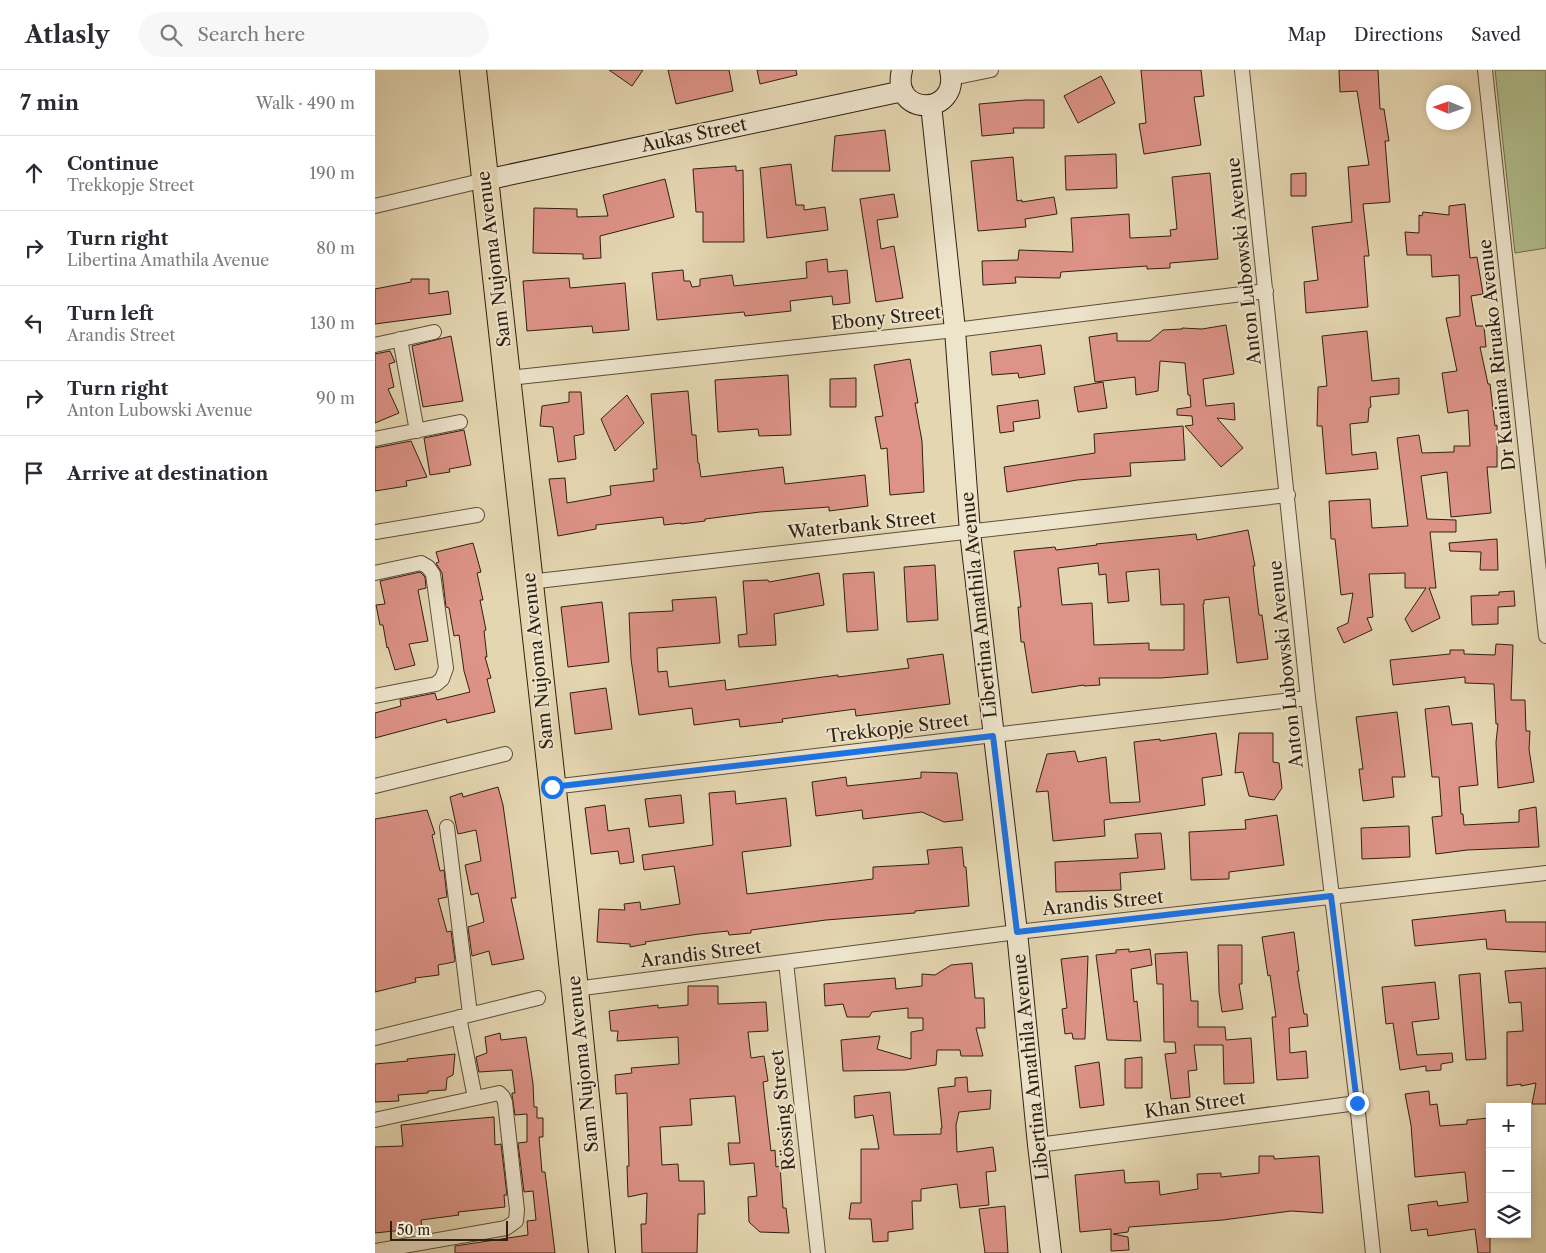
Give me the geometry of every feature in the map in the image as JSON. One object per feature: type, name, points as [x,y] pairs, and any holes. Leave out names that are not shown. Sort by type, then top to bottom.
[{"type":"highway","name":"Sam Nujoma Avenue","points":[[473,70],[509,378],[529,582],[575,989],[602,1253]]},
{"type":"street","points":[[902,70],[900,78],[903,91],[911,101],[918,105],[931,105],[942,100],[948,94],[951,86],[951,74],[991,70]]},
{"type":"street","name":"Anton Lubowski Avenue","points":[[1242,70],[1308,698],[1357,1103],[1373,1253]]},
{"type":"street","name":"Dr Kuaima Riruako Avenue","points":[[1485,70],[1546,636]]},
{"type":"street","name":"Aukas Street","points":[[485,180],[903,91]]},
{"type":"street","name":"Libertina Amathila Avenue","points":[[931,105],[955,330],[970,532],[1017,932],[1038,1145],[1051,1253]]},
{"type":"street","points":[[375,206],[485,180]]},
{"type":"street","name":"Ebony Street","points":[[509,378],[955,330],[1266,291]]},
{"type":"street","points":[[375,345],[434,332]]},
{"type":"street","points":[[400,339],[417,431]]},
{"type":"street","points":[[375,439],[460,422]]},
{"type":"street","name":"Waterbank Street","points":[[529,582],[1288,494]]},
{"type":"street","points":[[375,532],[477,515]]},
{"type":"street","points":[[375,574],[421,563],[428,567],[433,574],[446,668],[442,678],[436,684],[375,696]]},
{"type":"street","name":"Trekkopje Street","points":[[552,787],[1308,698]]},
{"type":"street","points":[[375,786],[505,754]]},
{"type":"street","points":[[447,827],[465,1016],[475,1098]]},
{"type":"street","name":"Arandis Street","points":[[575,989],[1017,932],[1546,873]]},
{"type":"street","name":"Rössing Street","points":[[786,962],[818,1253]]},
{"type":"street","points":[[375,1038],[538,998]]},
{"type":"street","points":[[375,1120],[499,1093],[503,1097],[517,1210],[516,1221],[506,1228],[375,1251]]},
{"type":"street","name":"Khan Street","points":[[1038,1145],[1357,1103]]},
{"type":"green space","points":[[1495,70],[1546,70],[1546,248],[1515,253]]},
{"type":"building","points":[[609,70],[643,70],[632,86]]},
{"type":"building","points":[[668,70],[729,70],[733,91],[676,104]]},
{"type":"building","points":[[757,70],[796,70],[797,75],[760,84]]},
{"type":"building","points":[[1141,70],[1201,70],[1204,96],[1194,97],[1201,145],[1144,154],[1139,124],[1146,123]]},
{"type":"building","points":[[1339,70],[1378,70],[1380,109],[1384,109],[1389,141],[1385,141],[1390,202],[1363,204],[1369,256],[1364,256],[1368,307],[1306,313],[1304,282],[1318,280],[1312,227],[1352,222],[1348,167],[1369,165],[1357,91],[1340,92]]},
{"type":"building","points":[[1101,76],[1115,103],[1078,123],[1064,96]]},
{"type":"building","points":[[1044,100],[1044,128],[1013,128],[1014,133],[982,136],[979,104]]},
{"type":"building","points":[[885,130],[890,171],[832,171],[835,136]]},
{"type":"building","points":[[1116,154],[1117,188],[1066,190],[1065,156]]},
{"type":"building","points":[[1013,157],[1017,201],[1022,200],[1022,202],[1054,197],[1057,214],[1025,219],[1026,227],[978,231],[971,161]]},
{"type":"building","points":[[791,164],[796,205],[804,205],[804,210],[825,207],[828,230],[767,238],[760,168]]},
{"type":"building","points":[[736,166],[736,171],[743,170],[744,242],[703,242],[703,212],[696,212],[693,169]]},
{"type":"building","points":[[1210,173],[1218,259],[1170,263],[1170,268],[1147,269],[1147,266],[1061,272],[1060,278],[1015,277],[1016,283],[983,285],[982,261],[1018,260],[1019,250],[1073,252],[1071,218],[1129,214],[1130,238],[1171,236],[1170,230],[1177,229],[1172,177]]},
{"type":"building","points":[[1306,173],[1306,196],[1291,196],[1291,174]]},
{"type":"building","points":[[665,179],[674,217],[600,236],[601,258],[583,259],[583,254],[533,253],[534,208],[577,209],[577,217],[608,216],[603,195]]},
{"type":"building","points":[[894,194],[898,217],[877,220],[881,249],[894,246],[903,298],[876,302],[860,199]]},
{"type":"building","points":[[1465,204],[1470,258],[1477,257],[1483,294],[1471,296],[1476,326],[1484,326],[1486,347],[1480,347],[1488,384],[1490,384],[1495,426],[1497,425],[1497,467],[1487,467],[1491,513],[1451,517],[1447,472],[1421,476],[1427,519],[1456,520],[1456,532],[1430,532],[1436,588],[1429,588],[1440,618],[1412,632],[1405,619],[1426,588],[1405,588],[1405,573],[1369,574],[1373,617],[1367,618],[1372,630],[1344,643],[1337,628],[1348,623],[1353,593],[1341,595],[1335,539],[1331,539],[1329,501],[1370,499],[1372,528],[1408,526],[1397,438],[1419,435],[1422,453],[1454,452],[1454,446],[1470,446],[1468,410],[1448,413],[1442,373],[1457,371],[1446,318],[1460,316],[1459,275],[1432,277],[1431,255],[1407,255],[1405,232],[1419,233],[1419,215],[1422,216],[1423,212],[1449,215],[1449,206]]},
{"type":"building","points":[[827,259],[828,272],[847,270],[850,303],[833,305],[832,296],[790,301],[791,311],[745,316],[744,312],[657,320],[652,273],[683,270],[684,281],[690,281],[692,287],[700,286],[700,279],[732,275],[734,286],[807,278],[806,262]]},
{"type":"building","points":[[569,278],[570,288],[625,283],[629,330],[593,333],[592,326],[527,331],[523,281]]},
{"type":"building","points":[[411,279],[429,279],[429,294],[448,291],[451,314],[375,324],[375,289],[411,282]]},
{"type":"building","points":[[1226,325],[1234,374],[1203,379],[1206,406],[1234,403],[1235,420],[1217,418],[1243,448],[1221,467],[1185,426],[1193,425],[1192,416],[1177,415],[1177,409],[1191,407],[1185,363],[1160,361],[1158,391],[1136,395],[1135,377],[1095,382],[1089,337],[1117,333],[1117,341],[1150,341],[1163,330],[1182,328],[1202,329]]},
{"type":"building","points":[[1367,331],[1372,381],[1399,378],[1399,394],[1370,397],[1371,407],[1369,408],[1368,422],[1350,424],[1352,455],[1376,452],[1378,469],[1326,474],[1322,426],[1317,426],[1318,387],[1327,386],[1322,336]]},
{"type":"building","points":[[451,336],[463,401],[423,407],[412,346]]},
{"type":"building","points":[[1041,345],[1045,374],[1019,378],[1018,373],[992,375],[990,352]]},
{"type":"building","points":[[390,351],[395,362],[389,364],[394,387],[388,389],[399,413],[375,423],[375,354]]},
{"type":"building","points":[[910,359],[918,403],[915,403],[922,441],[924,492],[890,495],[887,448],[881,449],[875,417],[883,416],[874,365]]},
{"type":"building","points":[[788,375],[791,435],[759,436],[758,429],[718,432],[715,380]]},
{"type":"building","points":[[856,378],[856,407],[830,407],[830,379]]},
{"type":"building","points":[[1103,382],[1107,408],[1078,412],[1074,387]]},
{"type":"building","points":[[688,391],[692,435],[696,435],[701,477],[783,467],[785,484],[865,475],[868,506],[829,511],[829,507],[760,512],[705,519],[705,521],[664,525],[663,517],[596,525],[596,529],[558,536],[549,479],[565,478],[567,503],[611,495],[610,486],[654,481],[653,469],[657,469],[651,394]]},
{"type":"building","points":[[569,392],[581,392],[584,434],[574,436],[576,459],[558,462],[553,427],[540,426],[542,406],[569,402]]},
{"type":"building","points":[[627,395],[644,423],[615,451],[601,419]]},
{"type":"building","points":[[1038,400],[1040,418],[1013,422],[1014,431],[1000,433],[997,406]]},
{"type":"building","points":[[1183,426],[1185,460],[1130,463],[1131,476],[1077,480],[1007,492],[1004,467],[1095,453],[1094,434]]},
{"type":"building","points":[[464,430],[471,465],[449,469],[450,472],[430,475],[424,438]]},
{"type":"building","points":[[411,441],[427,477],[406,481],[407,486],[375,491],[375,448]]},
{"type":"building","points":[[1248,530],[1255,566],[1253,566],[1259,615],[1262,615],[1268,659],[1237,663],[1229,597],[1204,600],[1208,674],[1161,678],[1099,678],[1100,685],[1084,685],[1032,693],[1024,642],[1021,642],[1018,607],[1021,607],[1014,551],[1055,547],[1056,550],[1196,534],[1197,540]],"holes":[[[1098,563],[1099,575],[1106,574],[1108,603],[1129,601],[1126,572],[1159,569],[1161,605],[1184,604],[1184,650],[1149,650],[1149,643],[1094,645],[1092,603],[1062,605],[1058,568]]]},
{"type":"building","points":[[1497,539],[1498,570],[1480,570],[1481,552],[1450,551],[1449,543]]},
{"type":"building","points":[[473,543],[481,572],[477,573],[483,600],[480,600],[486,630],[484,631],[487,657],[485,657],[491,678],[487,679],[495,712],[447,723],[446,719],[375,738],[375,713],[401,706],[400,700],[435,693],[437,700],[470,692],[464,671],[459,635],[454,636],[449,608],[446,607],[442,573],[436,563],[439,562],[436,552]]},
{"type":"building","points":[[935,565],[938,620],[907,622],[904,567]]},
{"type":"building","points":[[420,572],[425,577],[426,588],[418,590],[428,641],[409,644],[415,665],[395,670],[387,648],[383,625],[380,625],[376,605],[385,604],[380,581]]},
{"type":"building","points":[[874,572],[878,630],[847,632],[843,574]]},
{"type":"building","points":[[819,573],[824,605],[774,614],[776,645],[739,647],[738,635],[747,634],[743,581],[768,580],[769,582]]},
{"type":"building","points":[[1514,591],[1515,606],[1498,607],[1498,624],[1472,625],[1471,596],[1499,595],[1499,592]]},
{"type":"building","points":[[716,597],[720,643],[657,648],[658,672],[667,671],[669,687],[725,680],[726,690],[838,675],[838,677],[909,668],[907,659],[943,654],[950,704],[856,716],[855,709],[782,719],[783,722],[740,727],[739,719],[694,725],[692,708],[639,715],[631,659],[629,613],[673,611],[672,600]]},
{"type":"building","points":[[602,602],[609,662],[568,667],[561,607]]},
{"type":"building","points":[[1496,644],[1513,645],[1511,700],[1525,700],[1526,731],[1530,731],[1529,749],[1534,782],[1498,788],[1496,742],[1498,724],[1496,724],[1494,684],[1465,683],[1465,677],[1393,685],[1390,660],[1450,654],[1450,650],[1464,650],[1464,654],[1495,655]]},
{"type":"building","points":[[606,688],[612,729],[575,734],[570,693]]},
{"type":"building","points":[[1449,706],[1452,725],[1472,723],[1478,785],[1459,787],[1461,814],[1463,814],[1464,825],[1519,822],[1519,810],[1536,807],[1539,847],[1467,850],[1436,854],[1432,817],[1442,816],[1439,777],[1432,777],[1425,709]]},
{"type":"building","points":[[1397,712],[1405,777],[1392,777],[1394,797],[1363,801],[1359,769],[1363,769],[1356,717]]},
{"type":"building","points":[[1216,733],[1222,775],[1202,778],[1205,805],[1104,820],[1105,836],[1053,841],[1048,791],[1036,792],[1047,754],[1075,751],[1078,762],[1106,757],[1110,803],[1140,802],[1134,742],[1160,739],[1160,741]]},
{"type":"building","points":[[1239,733],[1273,733],[1273,762],[1279,763],[1282,788],[1274,800],[1249,796],[1243,772],[1235,773]]},
{"type":"building","points":[[921,772],[957,773],[963,820],[944,822],[922,812],[863,819],[862,810],[816,816],[812,782],[846,777],[847,786],[921,778]]},
{"type":"building","points":[[498,787],[503,805],[516,898],[511,898],[524,959],[492,965],[489,951],[472,956],[468,927],[484,922],[478,893],[471,895],[465,865],[481,861],[476,830],[458,834],[450,797],[462,793],[463,797]]},
{"type":"building","points":[[735,791],[736,804],[786,798],[791,846],[742,852],[747,894],[873,879],[873,867],[929,864],[927,850],[962,847],[964,867],[966,867],[969,906],[915,911],[915,913],[826,920],[751,930],[751,933],[729,935],[728,931],[699,934],[645,942],[646,944],[630,947],[630,944],[597,942],[599,909],[625,910],[624,904],[640,902],[641,910],[680,904],[674,866],[644,870],[642,855],[713,845],[709,793]]},
{"type":"building","points":[[681,795],[684,823],[649,827],[645,799]]},
{"type":"building","points":[[605,805],[608,831],[629,828],[634,862],[620,864],[618,851],[591,854],[585,808]]},
{"type":"building","points":[[427,810],[435,834],[432,835],[440,871],[444,870],[447,897],[438,899],[447,932],[451,931],[455,960],[454,962],[438,965],[439,975],[415,978],[416,982],[375,992],[375,819]]},
{"type":"building","points":[[1277,815],[1284,865],[1229,872],[1229,879],[1191,880],[1189,832],[1246,829],[1245,820]]},
{"type":"building","points":[[1409,826],[1410,857],[1362,859],[1361,828]]},
{"type":"building","points":[[1161,833],[1165,869],[1120,873],[1121,890],[1056,892],[1055,862],[1138,858],[1135,834]]},
{"type":"building","points":[[1505,910],[1506,922],[1546,922],[1546,952],[1487,949],[1486,939],[1415,946],[1412,920]]},
{"type":"building","points":[[1294,932],[1299,971],[1297,971],[1304,1014],[1307,1014],[1308,1026],[1289,1028],[1290,1053],[1306,1051],[1308,1078],[1277,1080],[1272,1017],[1276,1017],[1262,937]]},
{"type":"building","points":[[1218,945],[1242,945],[1242,984],[1239,984],[1243,1009],[1222,1012],[1219,992]]},
{"type":"building","points":[[1129,949],[1129,952],[1150,949],[1152,965],[1131,969],[1134,1002],[1137,1001],[1141,1041],[1107,1040],[1096,955],[1116,953],[1116,950]]},
{"type":"building","points":[[1187,952],[1191,1001],[1198,1001],[1198,1027],[1225,1027],[1226,1040],[1251,1038],[1254,1083],[1224,1084],[1223,1045],[1194,1045],[1197,1070],[1188,1071],[1190,1097],[1171,1099],[1165,1054],[1176,1053],[1175,1042],[1164,1042],[1163,984],[1157,984],[1155,954]]},
{"type":"building","points":[[1088,956],[1085,1039],[1073,1039],[1072,1033],[1065,1034],[1062,1009],[1067,1008],[1061,959]]},
{"type":"building","points":[[972,963],[975,998],[984,998],[985,1028],[976,1028],[983,1056],[961,1056],[960,1050],[937,1050],[936,1065],[905,1070],[843,1071],[841,1040],[880,1036],[877,1049],[911,1059],[911,1032],[923,1030],[923,1018],[908,1018],[908,1008],[872,1012],[869,1017],[847,1017],[843,1004],[825,1006],[824,984],[895,978],[896,989],[922,986],[922,974],[935,975],[951,965]]},
{"type":"building","points":[[1546,968],[1546,1104],[1532,1104],[1536,1083],[1507,1086],[1507,1032],[1523,1031],[1521,1002],[1509,1003],[1505,971]]},
{"type":"building","points":[[1480,973],[1486,1059],[1466,1060],[1459,975]]},
{"type":"building","points":[[1435,982],[1439,1019],[1412,1022],[1417,1055],[1452,1053],[1453,1062],[1441,1064],[1441,1070],[1426,1071],[1426,1066],[1400,1070],[1393,1023],[1386,1024],[1382,987]]},
{"type":"building","points":[[688,986],[718,986],[718,1004],[766,1002],[768,1031],[748,1032],[751,1058],[764,1056],[768,1081],[763,1082],[771,1151],[775,1150],[776,1167],[780,1166],[783,1208],[786,1208],[789,1233],[760,1232],[749,1222],[748,1197],[757,1196],[754,1163],[730,1165],[728,1143],[740,1143],[735,1096],[690,1099],[692,1125],[660,1127],[662,1165],[678,1164],[679,1181],[704,1181],[705,1214],[698,1214],[697,1253],[642,1253],[641,1224],[646,1224],[647,1193],[628,1197],[627,1093],[616,1094],[615,1075],[632,1073],[631,1068],[679,1064],[678,1037],[617,1041],[618,1031],[611,1031],[609,1011],[658,1005],[658,1008],[688,1005]]},
{"type":"building","points":[[500,1033],[501,1040],[526,1037],[533,1084],[534,1107],[537,1107],[537,1118],[543,1118],[543,1137],[539,1137],[542,1172],[545,1172],[555,1253],[455,1253],[455,1246],[528,1235],[527,1221],[536,1220],[533,1191],[524,1192],[518,1143],[527,1142],[527,1114],[515,1115],[512,1095],[512,1093],[515,1093],[512,1070],[479,1072],[476,1057],[487,1053],[485,1037]]},
{"type":"building","points":[[455,1054],[453,1075],[447,1078],[446,1090],[398,1095],[399,1101],[375,1102],[375,1064]]},
{"type":"building","points":[[1142,1057],[1142,1088],[1125,1088],[1125,1059]]},
{"type":"building","points":[[1099,1062],[1104,1105],[1080,1108],[1075,1066]]},
{"type":"building","points":[[967,1077],[968,1092],[991,1090],[990,1109],[959,1112],[956,1125],[957,1152],[993,1147],[996,1171],[986,1172],[989,1205],[960,1208],[957,1184],[921,1189],[921,1201],[912,1201],[913,1229],[888,1232],[888,1241],[873,1242],[871,1219],[849,1219],[851,1203],[861,1203],[861,1149],[879,1149],[873,1115],[855,1118],[854,1096],[890,1092],[894,1135],[941,1134],[938,1088],[955,1086],[955,1078]]},
{"type":"building","points":[[1429,1091],[1430,1105],[1437,1104],[1440,1126],[1467,1124],[1467,1120],[1486,1118],[1486,1238],[1490,1238],[1490,1253],[1478,1253],[1475,1229],[1428,1236],[1427,1229],[1411,1231],[1408,1205],[1437,1201],[1438,1206],[1468,1202],[1465,1172],[1415,1177],[1411,1125],[1405,1094]]},
{"type":"building","points":[[494,1117],[495,1145],[501,1144],[507,1195],[504,1195],[505,1207],[458,1212],[459,1215],[421,1220],[422,1228],[375,1233],[375,1147],[403,1146],[401,1125]]},
{"type":"building","points":[[1259,1156],[1274,1156],[1274,1159],[1319,1156],[1323,1213],[1291,1211],[1223,1220],[1129,1227],[1128,1232],[1113,1234],[1128,1237],[1129,1250],[1111,1251],[1111,1229],[1080,1232],[1075,1175],[1124,1170],[1125,1183],[1159,1181],[1160,1195],[1198,1189],[1197,1174],[1221,1173],[1221,1177],[1259,1173]]},
{"type":"building","points":[[1005,1206],[1008,1253],[985,1253],[979,1209]]},
{"type":"route","points":[[552,787],[993,736],[1017,932],[1331,896],[1357,1103]]}]
